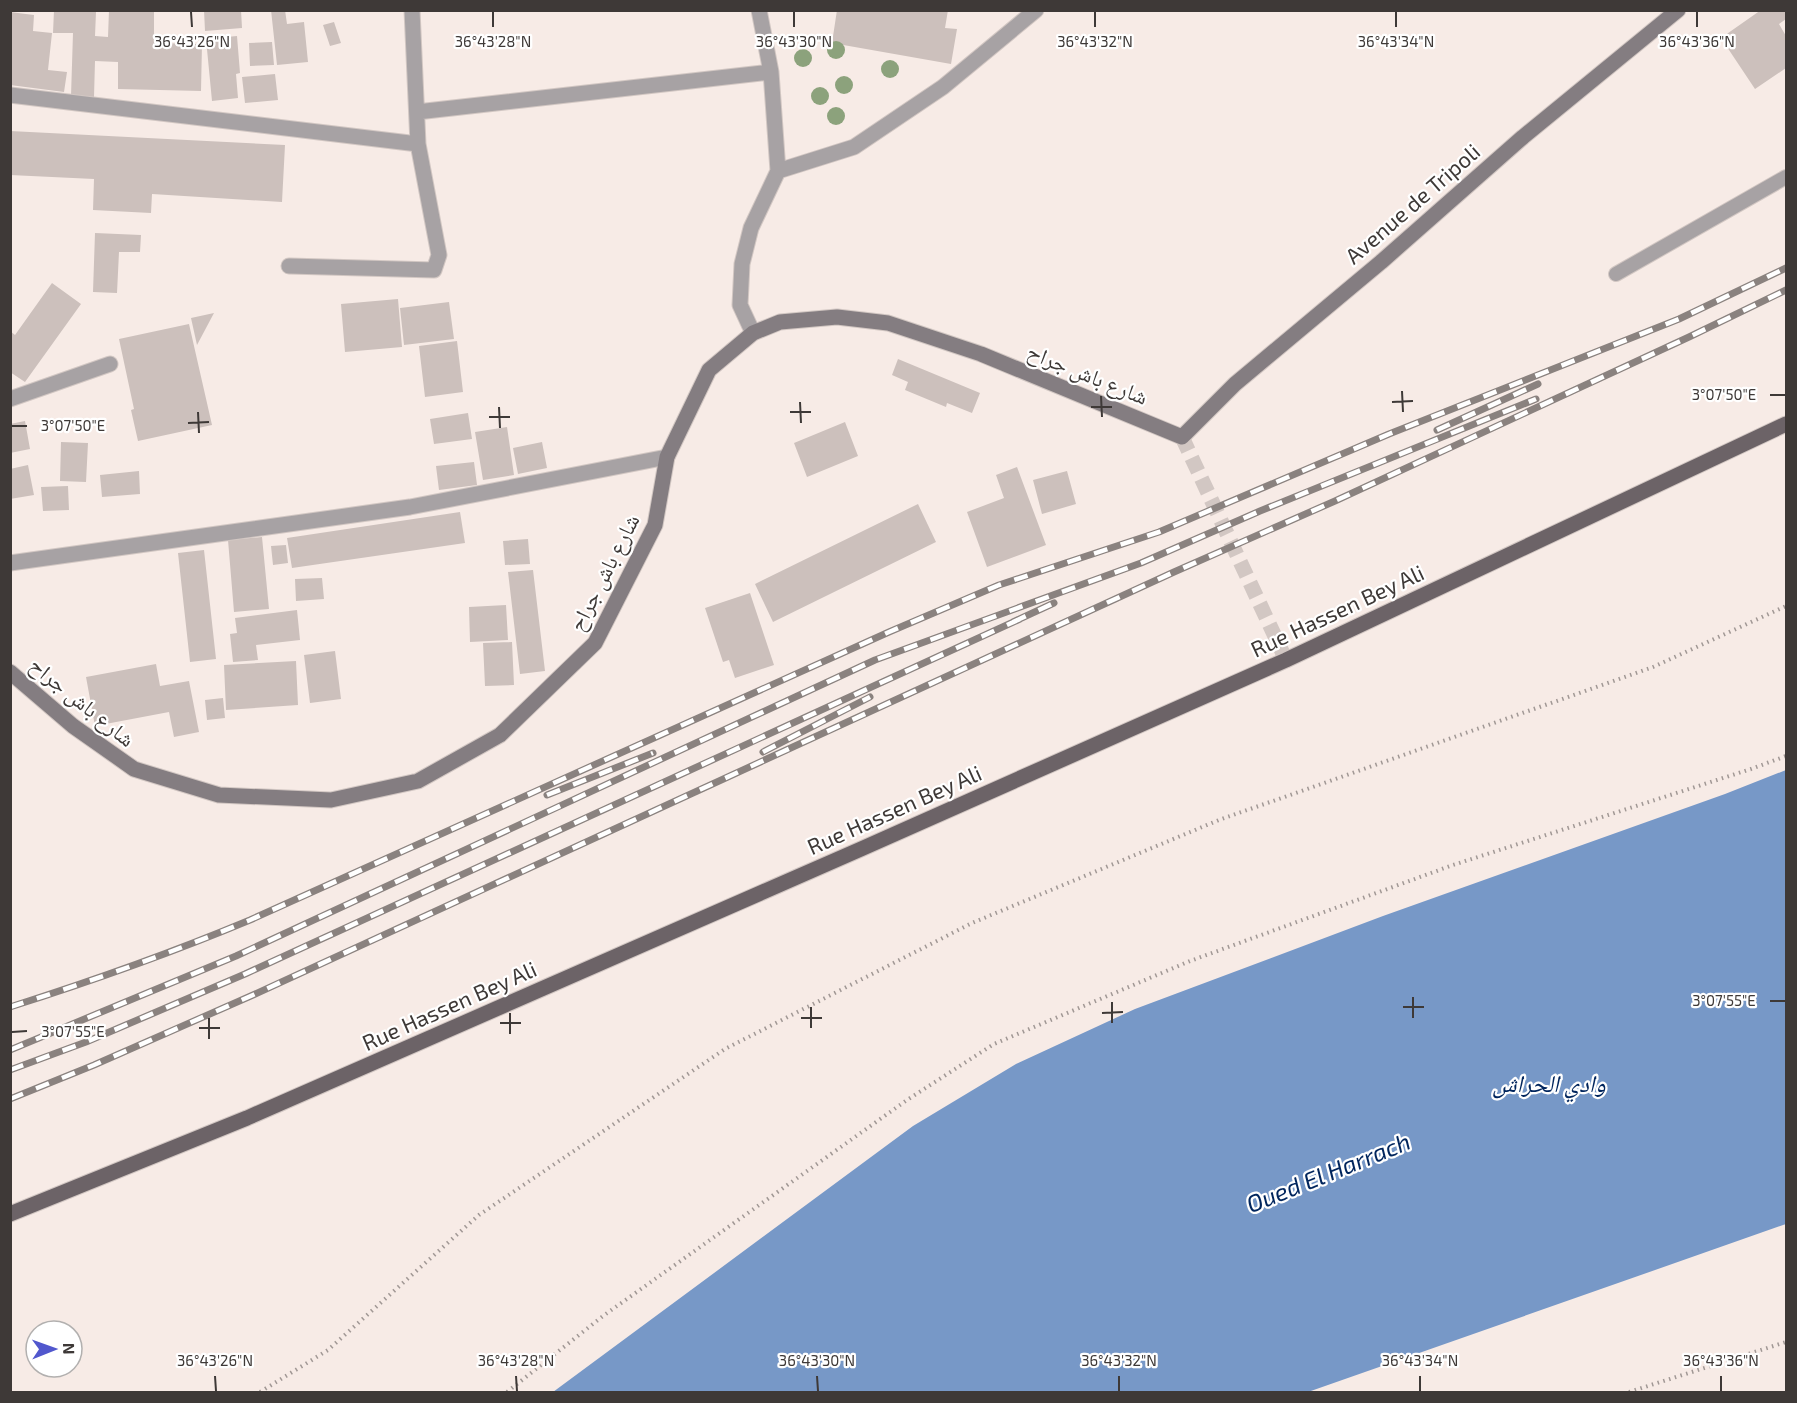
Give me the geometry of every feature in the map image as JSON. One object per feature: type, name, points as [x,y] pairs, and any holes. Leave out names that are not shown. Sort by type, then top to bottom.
[{"type":"main road","name":"Avenue de Tripoli","points":[[1182,436],[1235,384],[1381,262],[1523,137],[1678,10]]},
{"type":"main road","name":"شارع باش جراح","points":[[10,672],[73,726],[134,769],[219,795],[331,800],[418,781],[500,735],[595,643],[655,525],[667,457],[709,370],[753,333],[780,322],[837,317],[888,323],[981,354],[1182,436]]},
{"type":"main road","name":"Rue Hassen Bey Ali","points":[[10,1214],[247,1118],[1286,660],[1786,424]]},
{"type":"street","points":[[289,266],[435,270],[439,255],[418,144],[412,10]]},
{"type":"street","points":[[753,333],[740,305],[742,264],[751,228],[778,171],[771,72],[759,10]]},
{"type":"street","points":[[778,171],[854,147],[943,87],[1036,10]]},
{"type":"street","points":[[417,112],[771,72]]},
{"type":"street","points":[[10,95],[418,144]]},
{"type":"street","points":[[10,399],[110,364]]},
{"type":"street","points":[[10,563],[410,507],[667,457]]},
{"type":"lane","points":[[1616,274],[1786,177]]},
{"type":"path","points":[[260,1392],[328,1350],[479,1215],[725,1049],[972,923],[1208,824],[1653,667],[1786,606]]},
{"type":"path","points":[[507,1392],[603,1316],[907,1100],[994,1044],[1190,961],[1442,869],[1786,756]]},
{"type":"path","points":[[1629,1392],[1786,1342]]},
{"type":"water","name":"وادي الحراش","points":[[1786,770],[1786,1224],[1308,1392],[553,1392],[913,1126],[1016,1064],[1135,1009],[1383,916]]},
{"type":"building","points":[[54,10],[96,12],[95,36],[108,37],[109,10],[154,10],[154,43],[202,44],[201,91],[118,89],[118,62],[95,61],[94,97],[71,96],[73,33],[53,33]]},
{"type":"building","points":[[204,10],[241,10],[242,28],[205,31]]},
{"type":"building","points":[[271,10],[285,10],[287,24],[304,22],[308,62],[277,65]]},
{"type":"building","points":[[837,10],[948,10],[945,28],[957,29],[951,64],[832,43]]},
{"type":"building","points":[[1761,10],[1786,10],[1786,19],[1779,24],[1786,36],[1786,68],[1755,89],[1721,38]]},
{"type":"building","points":[[10,12],[34,15],[33,31],[52,33],[48,70],[67,72],[64,92],[10,85]]},
{"type":"building","points":[[334,22],[341,43],[330,46],[323,25]]},
{"type":"building","points":[[237,36],[240,73],[236,74],[238,98],[212,101],[206,39]]},
{"type":"building","points":[[272,42],[274,65],[250,66],[249,43]]},
{"type":"building","points":[[275,74],[278,100],[245,103],[242,77]]},
{"type":"building","points":[[10,131],[285,145],[282,202],[152,194],[151,213],[93,210],[94,179],[10,175]]},
{"type":"building","points":[[95,233],[141,235],[140,252],[119,252],[117,293],[93,292]]},
{"type":"building","points":[[52,283],[81,304],[25,382],[10,372],[10,331],[15,335]]},
{"type":"building","points":[[398,299],[402,347],[345,352],[341,304]]},
{"type":"building","points":[[449,302],[454,339],[404,345],[400,308]]},
{"type":"building","points":[[214,313],[197,345],[191,318]]},
{"type":"building","points":[[189,324],[212,425],[138,441],[131,410],[134,409],[119,339]]},
{"type":"building","points":[[457,341],[463,392],[425,397],[419,346]]},
{"type":"building","points":[[898,359],[980,393],[972,413],[947,403],[946,407],[905,390],[908,382],[892,375]]},
{"type":"building","points":[[468,413],[472,439],[434,444],[430,419]]},
{"type":"building","points":[[25,421],[30,449],[10,453],[10,424]]},
{"type":"building","points":[[845,422],[858,456],[807,477],[794,443]]},
{"type":"building","points":[[507,427],[514,475],[483,480],[475,432]]},
{"type":"building","points":[[61,442],[88,443],[86,482],[60,481]]},
{"type":"building","points":[[542,442],[547,468],[518,474],[513,448]]},
{"type":"building","points":[[474,462],[477,485],[439,490],[436,466]]},
{"type":"building","points":[[28,465],[34,495],[10,499],[10,469]]},
{"type":"building","points":[[1017,467],[1046,545],[987,567],[967,512],[1004,498],[996,475]]},
{"type":"building","points":[[139,471],[140,494],[102,497],[100,475]]},
{"type":"building","points":[[1067,471],[1076,504],[1042,514],[1033,480]]},
{"type":"building","points":[[68,486],[69,510],[43,511],[41,487]]},
{"type":"building","points":[[918,504],[936,542],[773,622],[755,584]]},
{"type":"building","points":[[460,512],[465,543],[292,568],[287,538]]},
{"type":"building","points":[[262,537],[269,609],[234,612],[228,540]]},
{"type":"building","points":[[528,539],[530,564],[505,565],[503,541]]},
{"type":"building","points":[[286,545],[288,563],[273,565],[271,546]]},
{"type":"building","points":[[204,550],[216,659],[190,662],[178,553]]},
{"type":"building","points":[[533,570],[545,671],[520,674],[508,572]]},
{"type":"building","points":[[322,578],[324,599],[296,601],[295,579]]},
{"type":"building","points":[[750,593],[774,665],[735,678],[729,660],[723,662],[705,608]]},
{"type":"building","points":[[506,605],[508,640],[470,642],[469,607]]},
{"type":"building","points":[[297,610],[300,640],[256,645],[258,660],[233,662],[230,634],[237,633],[235,618]]},
{"type":"building","points":[[512,642],[514,685],[485,686],[483,643]]},
{"type":"building","points":[[335,651],[341,699],[310,703],[304,655]]},
{"type":"building","points":[[296,661],[298,705],[226,710],[224,665]]},
{"type":"building","points":[[156,664],[160,686],[189,681],[199,732],[174,737],[169,712],[95,726],[86,677]]},
{"type":"building","points":[[223,698],[225,718],[207,720],[205,700]]},
{"type":"tunnel","points":[[1182,437],[1286,660]]},
{"type":"railway","points":[[10,1007],[131,966],[250,920],[889,632],[999,585],[1159,532],[1389,434],[1679,319],[1786,268]]},
{"type":"railway","points":[[10,1099],[253,995],[1174,572],[1335,501],[1786,290]]},
{"type":"railway","points":[[1437,430],[1538,384]]},
{"type":"railway","points":[[10,1050],[236,956],[875,660],[1141,563],[1260,511],[1536,399]]},
{"type":"railway","points":[[1013,622],[1054,603]]},
{"type":"railway","points":[[10,1070],[86,1042],[245,974],[1020,619]]},
{"type":"railway","points":[[763,752],[870,697]]},
{"type":"railway","points":[[547,795],[653,753]]},
{"type":"water label","name":"Oued El Harrach","points":[[1328,1172]]}]
